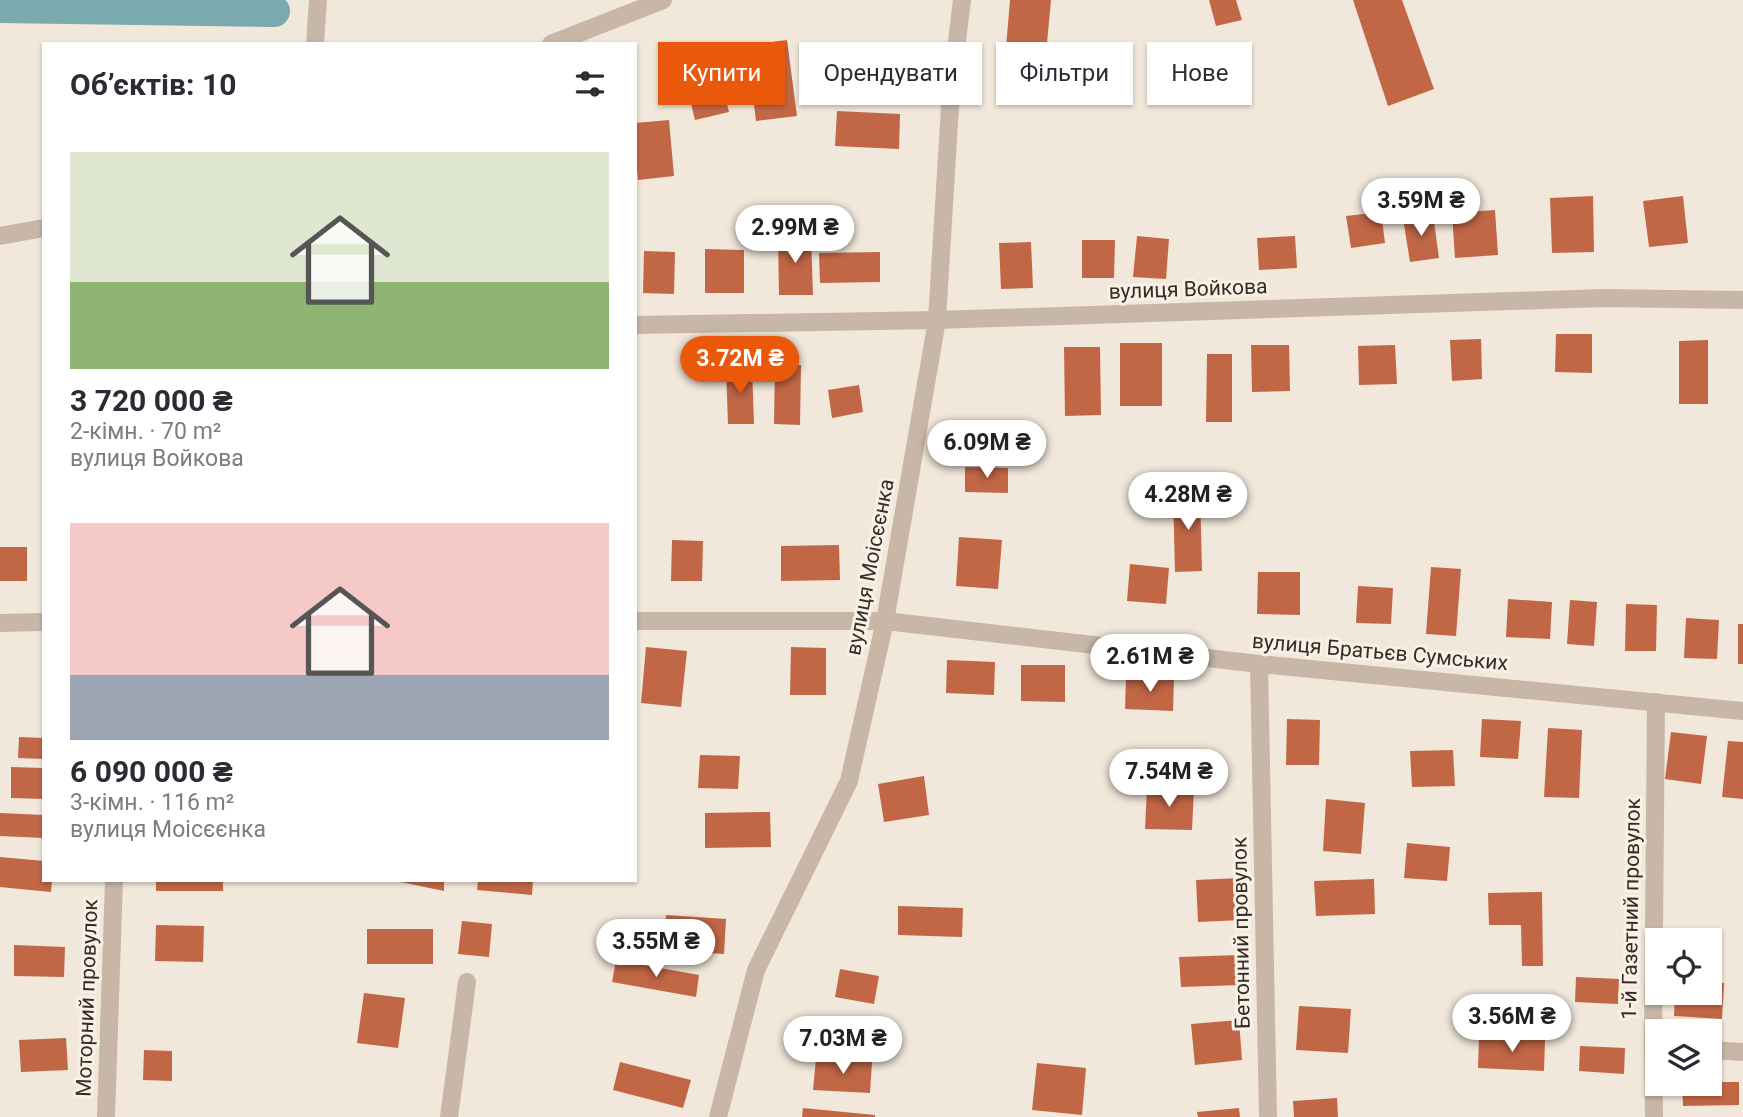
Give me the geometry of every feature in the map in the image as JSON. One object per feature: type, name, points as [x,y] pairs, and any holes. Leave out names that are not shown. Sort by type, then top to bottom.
[{"type":"street","points":[[315,42],[318,0]]},
{"type":"street","points":[[556,42],[663,0]]},
{"type":"street","name":"вулиця Моісєєнка","points":[[718,1117],[756,970],[849,781],[886,621],[937,320],[951,90],[962,0]]},
{"type":"street","points":[[0,236],[42,228]]},
{"type":"street","name":"вулиця Войкова","points":[[637,325],[937,320],[1604,298],[1743,300]]},
{"type":"street","name":"вулиця Братьєв Сумських","points":[[637,621],[886,621],[1259,664],[1743,710]]},
{"type":"street","points":[[0,623],[42,622]]},
{"type":"street","name":"Бетонний провулок","points":[[1259,664],[1268,1117]]},
{"type":"street","name":"1-й Газетний провулок","points":[[1655,1019],[1656,702]]},
{"type":"street","name":"Моторний провулок","points":[[106,1117],[114,882]]},
{"type":"street","points":[[449,1117],[467,982]]},
{"type":"street","points":[[1722,1051],[1743,1052]]},
{"type":"street","name":"1-й Газетний провулок","points":[[1654,1096],[1654,1117]]},
{"type":"building","points":[[1010,0],[1051,0],[1047,42],[1006,42]]},
{"type":"building","points":[[1209,0],[1236,0],[1242,20],[1216,26]]},
{"type":"building","points":[[1353,0],[1402,0],[1434,89],[1388,106]]},
{"type":"building","points":[[787,40],[797,116],[756,121],[754,105],[785,105],[785,42],[771,42]]},
{"type":"building","points":[[691,105],[727,105],[729,112],[695,120]]},
{"type":"building","points":[[837,111],[900,114],[899,149],[835,146]]},
{"type":"building","points":[[669,120],[674,176],[638,180],[637,123]]},
{"type":"building","points":[[1593,196],[1594,252],[1552,253],[1550,198]]},
{"type":"building","points":[[1683,196],[1688,243],[1649,247],[1643,201]]},
{"type":"building","points":[[1495,210],[1498,255],[1455,258],[1452,213]]},
{"type":"building","points":[[1381,212],[1385,243],[1351,248],[1346,216]]},
{"type":"building","points":[[1433,214],[1439,258],[1410,262],[1403,218]]},
{"type":"building","points":[[811,235],[813,295],[779,295],[778,236]]},
{"type":"building","points":[[1137,236],[1169,239],[1166,279],[1133,277]]},
{"type":"building","points":[[1295,236],[1297,268],[1259,270],[1257,238]]},
{"type":"building","points":[[1082,240],[1115,240],[1114,278],[1082,278]]},
{"type":"building","points":[[1031,242],[1033,288],[1001,289],[999,243]]},
{"type":"building","points":[[705,249],[744,250],[744,293],[705,293]]},
{"type":"building","points":[[644,251],[675,252],[674,294],[643,293]]},
{"type":"building","points":[[880,252],[880,282],[820,283],[819,253]]},
{"type":"building","points":[[1556,334],[1592,334],[1592,373],[1555,372]]},
{"type":"building","points":[[1481,339],[1482,379],[1452,381],[1450,340]]},
{"type":"building","points":[[1708,340],[1708,404],[1679,404],[1679,341]]},
{"type":"building","points":[[1120,343],[1162,343],[1162,406],[1120,406]]},
{"type":"building","points":[[1251,345],[1289,345],[1290,391],[1252,392]]},
{"type":"building","points":[[1395,345],[1397,384],[1359,385],[1358,346]]},
{"type":"building","points":[[1064,347],[1100,347],[1101,415],[1065,416]]},
{"type":"building","points":[[1207,354],[1232,354],[1232,422],[1206,422]]},
{"type":"building","points":[[775,364],[801,365],[800,425],[774,424]]},
{"type":"building","points":[[752,367],[754,424],[728,424],[726,368]]},
{"type":"building","points":[[859,385],[863,412],[832,418],[828,390]]},
{"type":"building","points":[[965,467],[1008,468],[1008,493],[965,492]]},
{"type":"building","points":[[1200,492],[1202,571],[1175,572],[1173,493]]},
{"type":"building","points":[[959,537],[1002,540],[998,589],[956,586]]},
{"type":"building","points":[[672,540],[703,541],[702,581],[671,581]]},
{"type":"building","points":[[839,545],[840,580],[781,581],[781,546]]},
{"type":"building","points":[[0,547],[27,547],[27,581],[0,581]]},
{"type":"building","points":[[1130,564],[1169,568],[1166,604],[1127,601]]},
{"type":"building","points":[[1431,567],[1461,569],[1456,636],[1426,634]]},
{"type":"building","points":[[1258,572],[1300,572],[1300,615],[1257,614]]},
{"type":"building","points":[[1358,586],[1393,588],[1391,624],[1356,623]]},
{"type":"building","points":[[1508,599],[1552,602],[1550,639],[1506,637]]},
{"type":"building","points":[[1570,600],[1597,602],[1594,646],[1567,644]]},
{"type":"building","points":[[1626,604],[1657,605],[1656,651],[1625,651]]},
{"type":"building","points":[[1686,618],[1719,620],[1717,659],[1684,658]]},
{"type":"building","points":[[1738,624],[1743,624],[1743,664],[1738,664]]},
{"type":"building","points":[[646,647],[687,651],[681,707],[641,703]]},
{"type":"building","points":[[791,647],[826,648],[826,695],[790,695]]},
{"type":"building","points":[[947,660],[995,662],[994,695],[946,693]]},
{"type":"building","points":[[1021,665],[1065,665],[1065,702],[1021,701]]},
{"type":"building","points":[[1126,677],[1174,678],[1173,711],[1125,709]]},
{"type":"building","points":[[1287,719],[1320,720],[1319,765],[1286,765]]},
{"type":"building","points":[[1482,719],[1521,721],[1518,759],[1480,757]]},
{"type":"building","points":[[1548,728],[1582,730],[1579,798],[1544,797]]},
{"type":"building","points":[[1671,732],[1707,736],[1701,784],[1665,779]]},
{"type":"building","points":[[19,737],[42,738],[42,759],[18,758]]},
{"type":"building","points":[[1728,741],[1743,742],[1743,799],[1722,797]]},
{"type":"building","points":[[1453,750],[1455,786],[1412,787],[1410,751]]},
{"type":"building","points":[[700,755],[740,756],[738,789],[698,788]]},
{"type":"building","points":[[11,767],[42,768],[42,799],[11,798]]},
{"type":"building","points":[[924,776],[929,815],[884,822],[878,784]]},
{"type":"building","points":[[1147,787],[1194,789],[1192,830],[1145,829]]},
{"type":"building","points":[[1326,799],[1365,803],[1361,854],[1323,851]]},
{"type":"building","points":[[770,812],[771,847],[705,848],[705,813]]},
{"type":"building","points":[[0,813],[42,815],[42,838],[0,836]]},
{"type":"building","points":[[1407,843],[1450,847],[1447,881],[1404,878]]},
{"type":"building","points":[[0,857],[42,861],[42,882],[52,882],[51,892],[0,887]]},
{"type":"building","points":[[1240,878],[1242,920],[1198,922],[1196,880]]},
{"type":"building","points":[[1374,879],[1375,914],[1316,916],[1314,881]]},
{"type":"building","points":[[156,882],[223,882],[223,891],[156,891]]},
{"type":"building","points":[[401,882],[444,882],[444,891]]},
{"type":"building","points":[[478,882],[533,882],[532,895],[477,890]]},
{"type":"building","points":[[1542,892],[1543,966],[1522,966],[1521,925],[1489,925],[1488,893]]},
{"type":"building","points":[[898,906],[963,908],[962,937],[898,935]]},
{"type":"building","points":[[666,915],[726,919],[724,954],[664,950]]},
{"type":"building","points":[[462,921],[492,924],[489,957],[458,954]]},
{"type":"building","points":[[156,925],[204,926],[203,962],[155,961]]},
{"type":"building","points":[[367,929],[433,929],[433,964],[367,964]]},
{"type":"building","points":[[14,945],[65,947],[64,977],[14,976]]},
{"type":"building","points":[[1239,955],[1240,985],[1181,987],[1179,957]]},
{"type":"building","points":[[616,960],[699,975],[696,997],[612,982]]},
{"type":"building","points":[[840,969],[879,976],[874,1004],[835,997]]},
{"type":"building","points":[[1576,977],[1619,979],[1618,1004],[1575,1002]]},
{"type":"building","points":[[1724,983],[1722,1019],[1674,1016],[1674,1005],[1722,1005]]},
{"type":"building","points":[[364,993],[405,998],[398,1048],[357,1043]]},
{"type":"building","points":[[1299,1006],[1351,1009],[1348,1053],[1296,1050]]},
{"type":"building","points":[[1239,1020],[1242,1060],[1195,1065],[1191,1024]]},
{"type":"building","points":[[1479,1037],[1545,1040],[1544,1071],[1478,1068]]},
{"type":"building","points":[[66,1038],[68,1070],[21,1072],[19,1040]]},
{"type":"building","points":[[1580,1046],[1625,1048],[1624,1074],[1579,1071]]},
{"type":"building","points":[[144,1050],[172,1051],[172,1081],[143,1080]]},
{"type":"building","points":[[816,1058],[872,1062],[870,1093],[813,1090]]},
{"type":"building","points":[[620,1062],[691,1080],[683,1108],[613,1090]]},
{"type":"building","points":[[1037,1063],[1086,1068],[1082,1115],[1032,1110]]},
{"type":"building","points":[[1722,1082],[1739,1082],[1739,1105],[1683,1106],[1683,1096],[1722,1096]]},
{"type":"building","points":[[1337,1098],[1338,1117],[1294,1117],[1293,1101]]},
{"type":"building","points":[[803,1108],[875,1115],[875,1117],[802,1117]]},
{"type":"building","points":[[1239,1108],[1240,1117],[1198,1117],[1197,1112]]},
{"type":"waterway","points":[[0,7],[274,11]]}]
